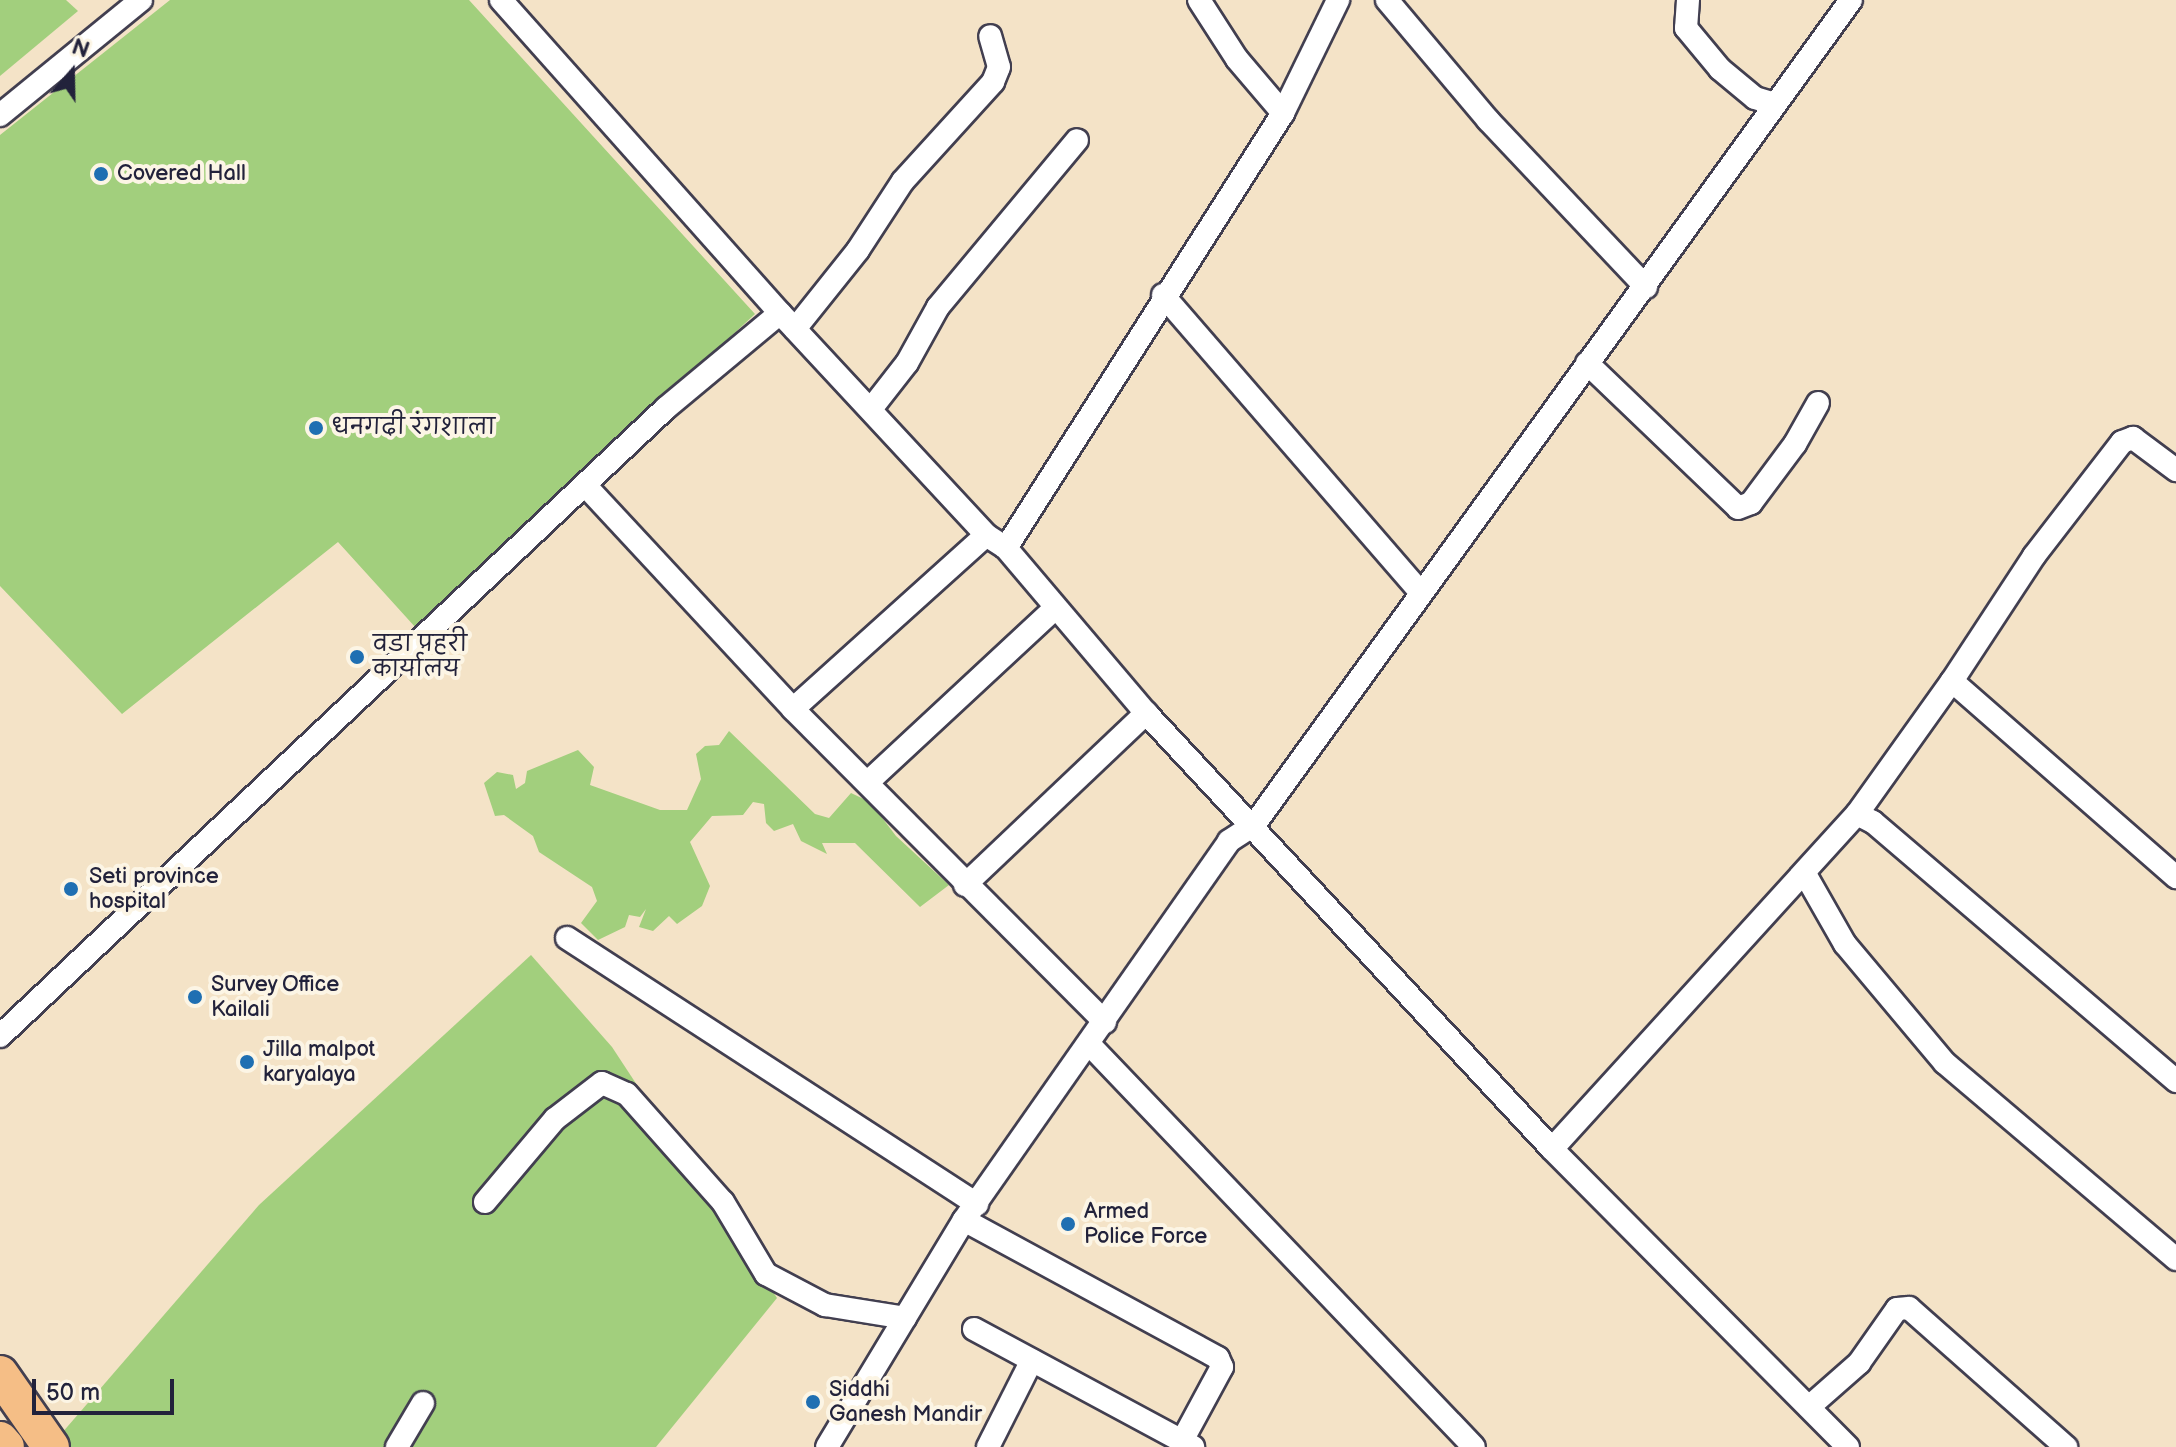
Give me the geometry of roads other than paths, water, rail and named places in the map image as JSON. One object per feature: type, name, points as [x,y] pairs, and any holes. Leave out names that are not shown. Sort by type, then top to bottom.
[{"type":"main road","points":[[0,1374],[51,1447]]},
{"type":"main road","points":[[0,1440],[6,1447]]},
{"type":"street","points":[[0,115],[141,0]]},
{"type":"street","points":[[501,0],[788,321],[986,535],[1006,548],[1054,609],[1146,713],[1254,825],[1552,1149],[1848,1447]]},
{"type":"street","points":[[1199,0],[1237,59],[1283,113]]},
{"type":"street","points":[[1006,548],[1163,295],[1283,113],[1338,0]]},
{"type":"street","points":[[1387,0],[1488,120],[1646,287]]},
{"type":"street","points":[[1688,0],[1686,28],[1720,69],[1755,98],[1775,104]]},
{"type":"street","points":[[827,1447],[970,1212],[1229,841],[1254,825],[1851,0]]},
{"type":"street","points":[[0,1036],[585,485],[788,321],[858,250],[903,181],[993,82],[999,67],[990,36]]},
{"type":"street","points":[[871,409],[955,286],[1077,140]]},
{"type":"street","points":[[1163,295],[1421,593]]},
{"type":"street","points":[[1587,363],[1738,508],[1751,503],[1795,444],[1818,403]]},
{"type":"street","points":[[1552,1149],[1857,814],[1952,681],[2034,556],[2122,442],[2133,438],[2176,470]]},
{"type":"street","points":[[585,485],[793,709],[868,782],[965,885],[1105,1022]]},
{"type":"street","points":[[793,709],[986,535]]},
{"type":"street","points":[[868,782],[1054,609]]},
{"type":"street","points":[[1952,681],[2176,877]]},
{"type":"street","points":[[965,885],[1146,713]]},
{"type":"street","points":[[1857,814],[1873,822],[2176,1081]]},
{"type":"street","points":[[1805,874],[1845,944],[1945,1063],[2176,1259]]},
{"type":"street","points":[[567,938],[970,1212],[1218,1358],[1222,1367],[1187,1444],[974,1329]]},
{"type":"street","points":[[1089,1044],[1474,1447]]},
{"type":"street","points":[[485,1202],[555,1119],[602,1083],[627,1094],[723,1202],[766,1274],[825,1305],[905,1318]]},
{"type":"street","points":[[1809,1407],[1859,1363],[1897,1309],[1909,1308],[2066,1447]]},
{"type":"street","points":[[988,1447],[1032,1360]]},
{"type":"street","points":[[397,1447],[423,1403]]},
{"type":"place","name":"Covered Hall","points":[[101,174]]},
{"type":"place","name":"धनगढी रंगशाला","points":[[316,428]]},
{"type":"place","name":"वडा प्रहरी कार्यालय","points":[[357,657]]},
{"type":"place","name":"Seti province hospital","points":[[71,889]]},
{"type":"place","name":"Survey Office Kailali","points":[[195,997]]},
{"type":"place","name":"Jilla malpot karyalaya","points":[[247,1062]]},
{"type":"place","name":"Armed Police Force","points":[[1068,1224]]},
{"type":"place","name":"Siddhi Ganesh Mandir","points":[[813,1402]]}]
